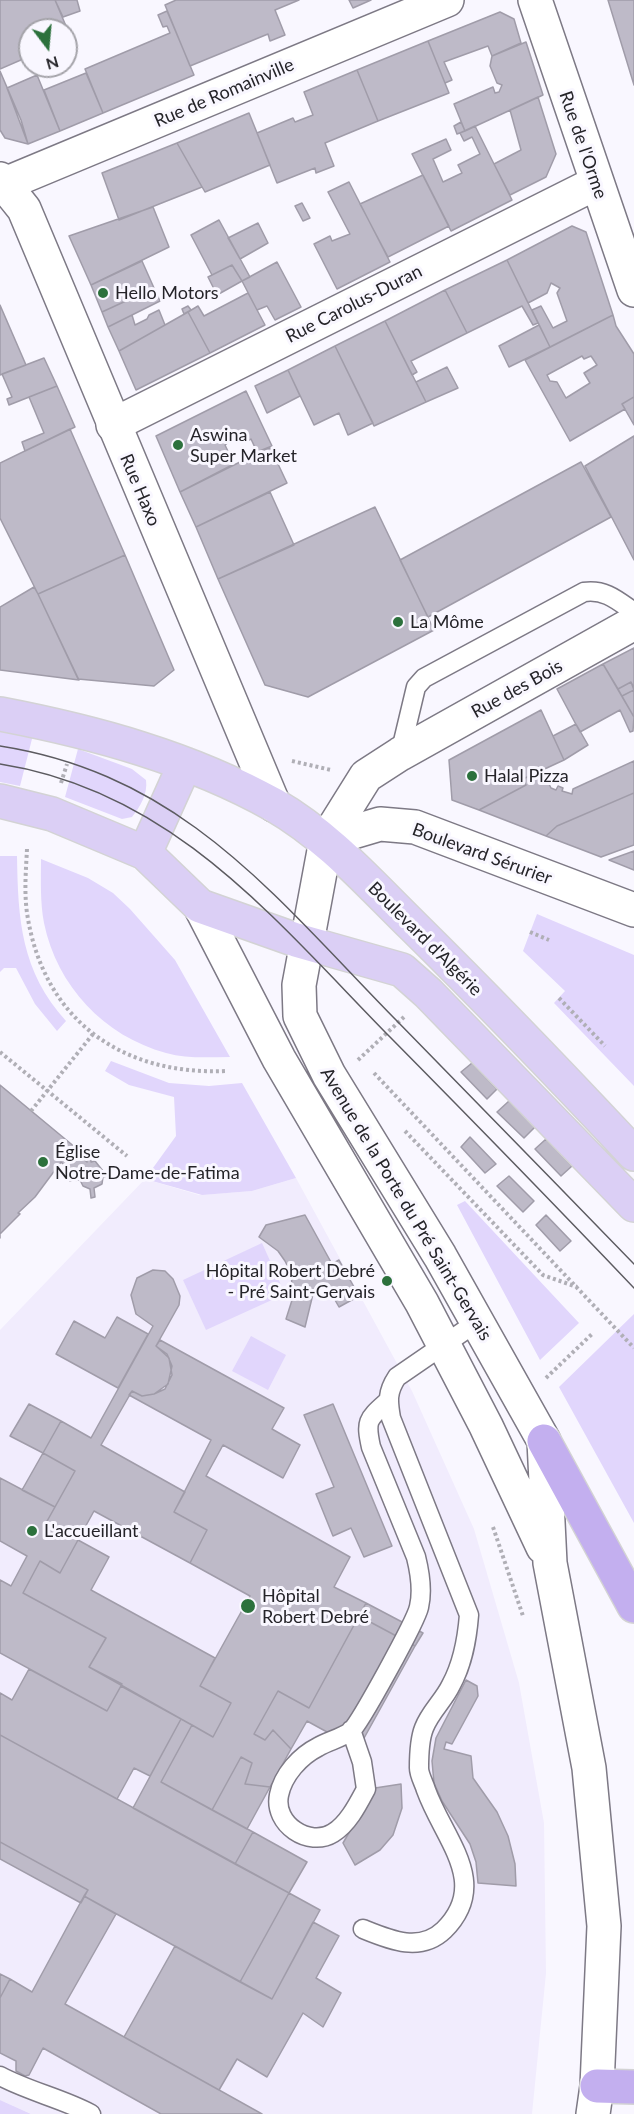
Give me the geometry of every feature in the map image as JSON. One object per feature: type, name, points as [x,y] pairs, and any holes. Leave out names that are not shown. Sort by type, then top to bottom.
[{"type":"highway","points":[[544,1441],[634,1606]]},
{"type":"highway","points":[[595,2100],[634,2087]]},
{"type":"main road","points":[[0,714],[78,729],[185,764],[145,853]]},
{"type":"main road","name":"Boulevard d'Algérie","points":[[185,764],[274,805],[326,840],[454,967],[634,1154]]},
{"type":"main road","points":[[0,801],[52,814],[145,853],[200,906],[307,943]]},
{"type":"main road","name":"Boulevard d'Algérie","points":[[307,943],[377,961],[402,970],[429,993],[634,1205]]},
{"type":"street","name":"Rue de Romainville","points":[[2,183],[447,0]]},
{"type":"street","name":"Rue de l'Orme","points":[[535,0],[634,290]]},
{"type":"street","name":"Rue Haxo","points":[[2,183],[24,209],[274,805]]},
{"type":"street","name":"Rue Carolus-Duran","points":[[113,425],[596,183]]},
{"type":"street","name":"Rue des Bois","points":[[326,840],[366,776],[400,754],[634,623]]},
{"type":"street","name":"Boulevard Sérurier","points":[[326,840],[380,824],[415,827],[634,910]]},
{"type":"street","name":"Avenue de la Porte du Pré Saint-Gervais","points":[[326,840],[297,1001],[306,1031],[329,1075],[440,1256],[544,1441],[550,1563],[589,1768],[604,1926],[595,2100]]},
{"type":"street","name":"Avenue de la Porte du Pré Saint-Gervais","points":[[200,906],[279,1059],[418,1295],[486,1426],[550,1563]]},
{"type":"lane","points":[[400,754],[416,687],[424,678],[584,592],[596,590],[607,594],[634,612]]},
{"type":"lane","points":[[363,1929],[396,1943],[420,1943],[442,1931],[462,1908],[466,1884],[453,1848],[433,1810],[419,1770],[424,1728],[451,1686],[466,1648],[469,1615],[392,1418],[388,1401],[389,1390],[397,1377],[443,1343],[477,1322]]},
{"type":"lane","points":[[351,1730],[362,1762],[366,1789],[351,1815],[333,1833],[313,1838],[299,1833],[288,1824],[280,1812],[279,1796],[288,1772],[315,1748],[351,1730],[408,1632],[419,1606],[420,1575],[416,1557],[374,1455],[367,1429],[369,1418],[388,1401]]},
{"type":"lane","points":[[0,2076],[27,2091],[68,2102],[91,2114]]},
{"type":"path","points":[[52,814],[78,729]]},
{"type":"path","points":[[282,759],[335,770]]},
{"type":"path","points":[[27,849],[25,885],[27,913],[47,976],[61,999],[93,1034],[121,1053],[150,1064],[202,1072],[227,1071]]},
{"type":"path","points":[[530,932],[549,940]]},
{"type":"path","points":[[559,998],[605,1046]]},
{"type":"path","points":[[360,1059],[412,1009]]},
{"type":"path","points":[[31,1111],[93,1034]]},
{"type":"path","points":[[0,1052],[127,1156]]},
{"type":"path","points":[[374,1073],[634,1348]]},
{"type":"path","points":[[403,1128],[543,1275],[578,1288]]},
{"type":"path","points":[[551,1374],[592,1334]]},
{"type":"path","points":[[492,1522],[524,1618]]},
{"type":"shaded area","points":[[0,729],[33,735],[20,786],[0,782]]},
{"type":"shaded area","points":[[78,749],[132,769],[146,780],[145,795],[132,817],[122,819],[65,797]]},
{"type":"shaded area","points":[[0,856],[17,856],[19,902],[25,944],[40,983],[66,1021],[57,1031],[35,1004],[16,968],[4,968],[0,972]]},
{"type":"shaded area","points":[[41,859],[88,878],[113,893],[130,909],[175,960],[230,1057],[182,1056],[143,1045],[104,1021],[87,1005],[60,968],[50,946],[42,907]]},
{"type":"shaded area","points":[[537,914],[634,955],[634,1086],[554,1003],[565,991],[523,951]]},
{"type":"shaded area","points":[[111,1061],[169,1083],[209,1086],[242,1083],[296,1178],[252,1191],[202,1195],[145,1179],[176,1136],[174,1097],[129,1085],[105,1071]]},
{"type":"shaded area","name":"Hôpital Robert Debré","points":[[296,1178],[412,1391],[474,1529],[519,1683],[544,1823],[546,1973],[532,2114],[31,2114],[0,2100],[0,1330],[145,1179],[199,1195],[252,1191]]},
{"type":"shaded area","points":[[465,1201],[579,1323],[540,1360],[457,1205]]},
{"type":"shaded area","points":[[262,1243],[285,1294],[206,1330],[183,1280]]},
{"type":"shaded area","points":[[634,1314],[634,1523],[559,1387]]},
{"type":"shaded area","points":[[251,1336],[286,1355],[268,1390],[232,1371]]},
{"type":"shaded area","points":[[0,2100],[31,2114],[0,2114]]},
{"type":"building","points":[[0,0],[55,0],[63,18],[18,18],[18,61],[0,69]]},
{"type":"building","points":[[55,0],[77,0],[80,11],[63,17]]},
{"type":"building","points":[[176,0],[299,0],[275,10],[285,35],[270,41],[268,34],[190,66],[165,5]]},
{"type":"building","points":[[349,0],[371,0],[353,8]]},
{"type":"building","points":[[608,0],[634,0],[634,85]]},
{"type":"building","points":[[167,11],[194,75],[103,113],[85,69],[170,33],[167,26],[163,27],[158,15]]},
{"type":"building","points":[[500,12],[514,19],[521,43],[492,56],[488,46],[444,62],[452,80],[445,83],[428,41]]},
{"type":"building","points":[[428,41],[449,93],[378,121],[357,70]]},
{"type":"building","points":[[526,42],[543,95],[465,131],[454,104],[493,87],[495,93],[499,92],[502,85],[497,83],[490,66],[492,56]]},
{"type":"building","points":[[357,70],[378,121],[325,143],[334,166],[316,173],[315,168],[277,183],[257,133],[293,118],[295,122],[313,115],[304,92]]},
{"type":"building","points":[[0,71],[21,120],[28,144],[5,138],[0,130]]},
{"type":"building","points":[[86,73],[103,113],[60,131],[44,90]]},
{"type":"building","points":[[30,78],[38,78],[60,131],[28,144],[7,88]]},
{"type":"building","points":[[538,97],[556,154],[546,177],[510,195],[494,164],[521,150],[510,110]]},
{"type":"building","points":[[249,113],[270,165],[205,192],[177,143]]},
{"type":"building","points":[[461,122],[465,131],[457,134],[454,126]]},
{"type":"building","points":[[475,126],[512,200],[451,231],[412,154],[446,139],[451,150],[433,159],[443,182],[462,173],[458,165],[480,154],[472,137],[464,141],[460,133]]},
{"type":"building","points":[[177,143],[202,187],[119,220],[102,173]]},
{"type":"building","points":[[423,175],[449,226],[388,257],[360,204]]},
{"type":"building","points":[[349,182],[390,262],[337,289],[314,244],[330,236],[332,241],[350,234],[328,192]]},
{"type":"building","points":[[302,203],[310,218],[303,221],[295,206]]},
{"type":"building","points":[[153,207],[169,247],[91,285],[69,236]]},
{"type":"building","points":[[219,220],[250,277],[242,281],[232,265],[212,275],[191,235]]},
{"type":"building","points":[[258,223],[268,243],[240,259],[228,238]]},
{"type":"building","points":[[572,226],[586,232],[613,315],[550,347],[532,310],[541,306],[553,328],[567,321],[557,293],[560,288],[551,283],[547,293],[528,303],[507,260]]},
{"type":"building","points":[[507,260],[538,323],[533,325],[522,306],[467,333],[445,290]]},
{"type":"building","points":[[142,261],[154,288],[102,312],[91,285]]},
{"type":"building","points":[[277,262],[301,307],[275,320],[267,306],[257,310],[242,281]]},
{"type":"building","points":[[232,265],[242,281],[217,295],[208,277]]},
{"type":"building","points":[[154,288],[160,301],[108,327],[102,312]]},
{"type":"building","points":[[445,290],[467,333],[411,361],[417,372],[412,375],[385,321]]},
{"type":"building","points":[[248,293],[265,325],[210,353],[188,312],[198,306],[204,316]]},
{"type":"building","points":[[0,305],[26,365],[0,375]]},
{"type":"building","points":[[188,306],[191,310],[184,314],[182,309]]},
{"type":"building","points":[[159,310],[165,325],[119,351],[108,327],[132,315],[135,325]]},
{"type":"building","points":[[188,312],[210,353],[136,390],[119,351]]},
{"type":"building","points":[[613,315],[616,326],[634,354],[634,397],[622,404],[625,409],[570,441],[525,360]],"holes":[[[582,356],[584,359],[591,356],[597,365],[584,373],[590,383],[566,398],[557,382],[550,381],[547,375]]]},
{"type":"building","points":[[385,321],[426,402],[374,426],[335,346]]},
{"type":"building","points":[[539,325],[550,347],[509,367],[499,346]]},
{"type":"building","points":[[335,346],[373,423],[348,435],[339,413],[314,425],[288,370]]},
{"type":"building","points":[[44,358],[57,386],[9,405],[7,399],[12,397],[2,374]]},
{"type":"building","points":[[447,367],[458,388],[426,402],[416,382]]},
{"type":"building","points":[[288,370],[300,396],[267,413],[255,386]]},
{"type":"building","points":[[57,386],[75,427],[25,451],[22,442],[44,433],[29,397]]},
{"type":"building","points":[[246,391],[272,446],[257,452],[251,439],[248,441],[243,432],[239,434],[225,445],[234,464],[180,492],[156,436]]},
{"type":"building","points":[[634,397],[634,425],[622,404]]},
{"type":"building","points":[[70,429],[125,555],[38,594],[0,518],[0,463]]},
{"type":"building","points":[[634,436],[634,560],[585,466]]},
{"type":"building","points":[[270,447],[287,483],[196,527],[180,492]]},
{"type":"building","points":[[581,462],[611,517],[428,617],[400,560]]},
{"type":"building","points":[[270,492],[294,545],[218,579],[196,527]]},
{"type":"building","points":[[375,507],[434,630],[308,697],[265,685],[218,579]]},
{"type":"building","points":[[125,555],[174,670],[154,686],[78,679],[38,594]]},
{"type":"building","points":[[34,587],[79,680],[0,670],[0,607]]},
{"type":"building","points":[[634,648],[634,688],[631,682],[618,689],[603,664]]},
{"type":"building","points":[[603,664],[634,717],[633,731],[630,732],[620,710],[580,732],[557,689]]},
{"type":"building","points":[[631,682],[634,690],[622,696],[618,689]]},
{"type":"building","points":[[634,690],[634,717],[622,696]]},
{"type":"building","points":[[541,710],[564,760],[523,779],[526,785],[479,810],[452,800],[449,760]]},
{"type":"building","points":[[576,724],[588,745],[564,760],[553,736]]},
{"type":"building","points":[[634,761],[634,793],[557,826],[546,836],[479,810],[526,785],[523,779],[542,770],[551,788],[556,790],[558,786],[563,788],[562,791],[572,794],[573,789]]},
{"type":"building","points":[[634,793],[634,845],[601,857],[546,836],[557,826]]},
{"type":"building","points":[[634,851],[634,870],[609,860]]},
{"type":"building","points":[[472,1063],[497,1089],[487,1099],[461,1072]]},
{"type":"building","name":"Église Notre-Dame-de-Fatima","points":[[0,1085],[76,1148],[73,1151],[87,1162],[86,1154],[90,1154],[91,1162],[95,1161],[103,1171],[110,1171],[112,1175],[103,1177],[102,1184],[94,1188],[95,1197],[91,1198],[90,1189],[83,1186],[80,1180],[70,1181],[69,1176],[76,1175],[61,1162],[35,1197],[0,1234]]},
{"type":"building","points":[[509,1101],[535,1127],[524,1138],[497,1112]]},
{"type":"building","points":[[470,1137],[496,1164],[485,1173],[461,1147]]},
{"type":"building","points":[[546,1139],[572,1166],[561,1176],[535,1149]]},
{"type":"building","points":[[509,1176],[534,1201],[523,1212],[497,1186]]},
{"type":"building","points":[[305,1215],[332,1264],[339,1260],[359,1296],[339,1307],[327,1286],[313,1294],[305,1327],[286,1319],[293,1297],[291,1273],[278,1251],[259,1237],[266,1225]]},
{"type":"building","points":[[546,1215],[571,1241],[560,1251],[536,1225]]},
{"type":"building","points":[[153,1270],[165,1271],[173,1279],[180,1296],[179,1305],[156,1346],[169,1358],[172,1375],[165,1389],[154,1394],[142,1396],[132,1391],[101,1445],[185,1492],[174,1512],[207,1530],[190,1563],[94,1511],[78,1540],[46,1523],[75,1471],[43,1453],[61,1421],[91,1438],[153,1326],[136,1314],[131,1295],[137,1278]]},
{"type":"building","points":[[117,1317],[148,1334],[118,1388],[56,1354],[74,1321],[105,1338]]},
{"type":"building","points":[[160,1340],[284,1408],[272,1429],[300,1445],[283,1478],[223,1445],[206,1476],[350,1557],[334,1587],[366,1603],[309,1708],[278,1691],[254,1734],[265,1740],[273,1730],[291,1749],[270,1787],[245,1784],[252,1763],[241,1757],[212,1810],[161,1782],[192,1725],[213,1737],[231,1703],[200,1686],[250,1596],[190,1563],[207,1530],[174,1512],[211,1440],[129,1395],[132,1391],[142,1396],[154,1394],[168,1384],[172,1366],[167,1354],[156,1346]]},
{"type":"building","points":[[29,1404],[61,1421],[43,1453],[10,1436]]},
{"type":"building","points":[[333,1404],[392,1546],[364,1557],[351,1528],[333,1536],[316,1494],[334,1487],[304,1415]]},
{"type":"building","points":[[43,1453],[75,1471],[55,1507],[22,1490]]},
{"type":"building","points":[[0,1478],[55,1507],[46,1523],[78,1540],[60,1573],[40,1561],[23,1593],[106,1638],[89,1667],[122,1684],[107,1711],[0,1653],[0,1580],[11,1586],[27,1556],[0,1541]]},
{"type":"building","points":[[78,1540],[109,1557],[91,1590],[215,1658],[200,1686],[231,1703],[213,1737],[89,1667],[106,1638],[23,1593],[40,1561],[60,1573]]},
{"type":"building","points":[[366,1603],[423,1633],[415,1646],[359,1616]]},
{"type":"building","points":[[359,1616],[415,1646],[358,1749],[307,1721],[291,1749],[273,1730],[265,1740],[254,1734],[278,1691],[309,1708]]},
{"type":"building","points":[[29,1669],[107,1711],[121,1686],[181,1719],[150,1776],[134,1768],[117,1799],[0,1735],[0,1693],[12,1700]]},
{"type":"building","points":[[466,1680],[477,1686],[478,1696],[452,1744],[446,1742],[444,1749],[471,1756],[473,1778],[497,1812],[508,1836],[515,1864],[516,1886],[478,1883],[476,1862],[470,1844],[442,1801],[434,1783],[432,1761],[436,1738]]},
{"type":"building","points":[[181,1719],[192,1725],[161,1782],[253,1832],[235,1864],[133,1808]]},
{"type":"building","points":[[0,1735],[289,1893],[240,1982],[84,1896],[88,1890],[0,1842]]},
{"type":"building","points":[[241,1757],[252,1763],[245,1784],[270,1787],[247,1829],[212,1810]]},
{"type":"building","points":[[401,1784],[402,1808],[393,1835],[380,1850],[355,1865],[343,1843],[375,1788]]},
{"type":"building","points":[[253,1832],[307,1862],[289,1893],[235,1864]]},
{"type":"building","points":[[0,1842],[88,1890],[81,1903],[0,1859]]},
{"type":"building","points":[[289,1893],[320,1910],[272,1999],[240,1982]]},
{"type":"building","points":[[84,1896],[116,1914],[65,2004],[262,2114],[161,2114],[43,2048],[29,2075],[25,2076],[16,2071],[16,2061],[0,2053],[0,1998],[10,1979],[32,1992]]},
{"type":"building","points":[[313,1922],[339,1936],[316,1978],[341,1993],[323,2027],[303,2013],[267,2077],[237,2059],[219,2090],[124,2037],[175,1946],[272,1999]]},
{"type":"building","points":[[0,1974],[10,1979],[0,1998]]},
{"type":"tram line","points":[[0,746],[65,761],[122,784],[174,813],[222,848],[309,930],[634,1264]]},
{"type":"tram line","points":[[0,764],[62,779],[118,802],[169,831],[217,867],[262,906],[305,949],[634,1288]]},
{"type":"place","name":"Hello Motors","points":[[103,293]]},
{"type":"place","name":"Aswina Super Market","points":[[178,445]]},
{"type":"place","name":"La Môme","points":[[398,622]]},
{"type":"place","name":"Halal Pizza","points":[[472,776]]},
{"type":"place","name":"Église Notre-Dame-de-Fatima","points":[[43,1162]]},
{"type":"place","name":"Hôpital Robert Debré - Pré Saint-Gervais","points":[[387,1281]]},
{"type":"place","name":"L'accueillant","points":[[32,1531]]},
{"type":"place","name":"Hôpital Robert Debré","points":[[248,1606]]}]
